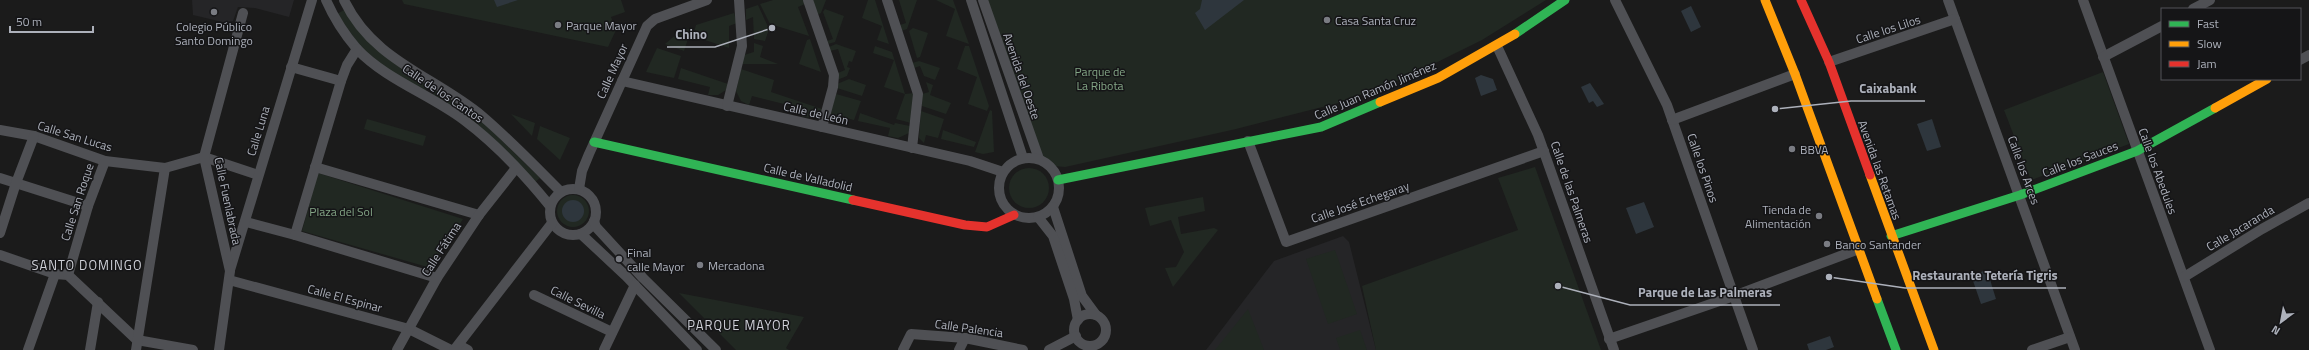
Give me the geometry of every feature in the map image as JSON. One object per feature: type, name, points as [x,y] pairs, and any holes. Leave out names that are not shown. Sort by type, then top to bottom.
[{"type":"street","name":"Calle Luna","points":[[230,275],[258,175],[312,0]]},
{"type":"street","name":"Calle de los Cantos","points":[[326,0],[331,12],[357,49],[377,65],[464,120],[516,168],[550,206]]},
{"type":"street","name":"Calle de los Cantos","points":[[344,0],[366,34],[388,55],[481,115],[561,192]]},
{"type":"street","name":"Calle Mayor","points":[[579,189],[582,171],[594,142],[647,26],[655,19],[707,0]]},
{"type":"street","points":[[727,106],[742,46],[739,0]]},
{"type":"street","points":[[808,0],[834,75],[833,87],[822,127]]},
{"type":"street","points":[[886,0],[918,94],[912,148]]},
{"type":"street","name":"Avenida del Oeste","points":[[971,0],[1023,158]]},
{"type":"street","name":"Avenida del Oeste","points":[[983,0],[1039,159]]},
{"type":"street","name":"Calle Juan Ramón Jiménez","points":[[1058,180],[1321,127],[1438,78],[1498,46],[1565,0]]},
{"type":"street","name":"Calle los Pinos","points":[[1615,0],[1667,105],[1753,350]]},
{"type":"street","points":[[1765,0],[1795,74],[1896,350]]},
{"type":"street","name":"Avenida las Retamas","points":[[1801,0],[1828,62],[1934,350]]},
{"type":"street","name":"Calle los Arces","points":[[1948,0],[2075,350]]},
{"type":"street","name":"Calle los Abedules","points":[[2083,0],[2210,350]]},
{"type":"street","points":[[2195,8],[2210,0]]},
{"type":"street","name":"Calle Fuenlabrada","points":[[219,350],[230,275],[204,157],[243,13]]},
{"type":"street","name":"Calle los Lilos","points":[[1828,62],[1955,19]]},
{"type":"street","points":[[2103,57],[2161,27]]},
{"type":"street","name":"Calle de las Palmeras","points":[[1498,46],[1544,151],[1614,350]]},
{"type":"street","points":[[295,235],[341,81],[347,65],[357,49]]},
{"type":"street","points":[[291,67],[341,81]]},
{"type":"street","points":[[1672,120],[1795,74]]},
{"type":"street","name":"Calle los Sauces","points":[[1892,236],[2020,196],[2137,151],[2265,80]]},
{"type":"street","name":"Calle de León","points":[[622,81],[970,161],[1003,172]]},
{"type":"street","name":"Calle San Lucas","points":[[0,130],[34,136],[104,160],[165,168],[204,157]]},
{"type":"street","points":[[0,233],[2,218],[34,136]]},
{"type":"street","name":"Calle José Echegaray","points":[[1248,141],[1286,242],[1544,151]]},
{"type":"street","name":"Calle de Valladolid","points":[[594,142],[965,225],[987,227],[1014,215]]},
{"type":"street","points":[[204,157],[258,175]]},
{"type":"street","points":[[1023,158],[1039,159],[1051,168],[1058,180],[1058,199],[1053,207],[1038,217],[1030,219],[1014,215],[1001,201],[998,191],[1003,172],[1015,161],[1023,158]]},
{"type":"street","name":"Calle San Roque","points":[[68,275],[88,206],[104,160]]},
{"type":"street","points":[[315,167],[479,215]]},
{"type":"street","points":[[136,345],[165,168]]},
{"type":"street","name":"Calle Fátima","points":[[397,350],[437,278],[479,215],[516,168]]},
{"type":"street","points":[[0,178],[88,206]]},
{"type":"street","points":[[573,188],[579,189],[592,197],[597,211],[594,221],[587,230],[580,234],[567,234],[561,232],[552,222],[550,206],[561,192],[573,188]]},
{"type":"street","name":"Calle Jacaranda","points":[[2184,277],[2262,229],[2309,203]]},
{"type":"street","points":[[1053,207],[1082,296],[1105,325],[1101,350]]},
{"type":"street","points":[[1038,217],[1053,236],[1074,299],[1078,320]]},
{"type":"street","points":[[594,221],[596,227],[634,268],[716,350]]},
{"type":"street","points":[[246,222],[295,235],[437,278]]},
{"type":"street","points":[[455,348],[552,222]]},
{"type":"street","points":[[580,234],[635,284],[698,350]]},
{"type":"street","points":[[1610,339],[1734,296],[1859,249]]},
{"type":"street","points":[[0,255],[55,274],[68,275],[98,302],[136,345],[193,350]]},
{"type":"street","points":[[28,350],[55,274]]},
{"type":"street","name":"Calle El Espinar","points":[[230,275],[409,329],[455,348],[468,350]]},
{"type":"street","points":[[604,350],[635,284]]},
{"type":"street","name":"Calle Sevilla","points":[[534,295],[612,332]]},
{"type":"street","points":[[90,350],[98,302]]},
{"type":"street","points":[[1096,315],[1086,315],[1078,320],[1075,325],[1076,336],[1086,347],[1099,343],[1104,338]]},
{"type":"street","name":"Calle Palencia","points":[[903,350],[911,334],[965,338],[1023,350]]},
{"type":"street","points":[[1049,350],[1076,336]]},
{"type":"street","points":[[2032,350],[2070,337]]},
{"type":"street","points":[[959,350],[965,338]]},
{"type":"shaded area","name":"Colegio Público Santo Domingo","points":[[192,0],[294,0],[289,17],[255,8],[238,7],[233,21],[227,23],[193,15]]},
{"type":"shaded area","points":[[494,0],[518,0],[497,7]]},
{"type":"shaded area","points":[[1202,0],[1244,0],[1205,30],[1195,13],[1200,9]]},
{"type":"shaded area","points":[[1691,6],[1701,27],[1691,32],[1681,11]]},
{"type":"shaded area","points":[[1481,75],[1493,79],[1497,90],[1481,96],[1475,78]]},
{"type":"shaded area","points":[[1590,83],[1604,104],[1597,107],[1593,101],[1589,103],[1581,87]]},
{"type":"shaded area","points":[[1932,119],[1941,147],[1927,151],[1917,124]]},
{"type":"shaded area","points":[[573,200],[581,203],[584,211],[581,219],[573,222],[565,219],[562,211],[565,203]]},
{"type":"shaded area","points":[[1644,202],[1654,227],[1636,234],[1626,208]]},
{"type":"shaded area","points":[[1343,236],[1349,242],[1376,350],[1206,350],[1274,261]]},
{"type":"shaded area","points":[[1987,270],[1996,299],[1981,304],[1971,275]]},
{"type":"shaded area","points":[[1830,336],[1834,347],[1826,350],[1809,350],[1807,344]]},
{"type":"green space","name":"Parque Mayor","points":[[402,0],[621,0],[625,12],[611,17],[616,30],[608,47],[404,4]]},
{"type":"green space","points":[[773,0],[804,0],[805,4],[798,7],[809,36],[770,24],[760,4]]},
{"type":"green space","points":[[812,0],[826,0],[821,13],[817,15]]},
{"type":"green space","points":[[868,0],[875,0],[889,44],[877,40],[882,26],[862,18]]},
{"type":"green space","points":[[899,0],[917,0],[907,29],[901,31],[900,25],[906,23]]},
{"type":"green space","points":[[936,0],[953,0],[969,44],[946,36],[955,9]]},
{"type":"green space","name":"Parque de La Ribota","points":[[986,0],[1546,0],[1482,40],[1407,77],[1338,103],[1236,129],[1065,167],[1054,166],[1043,158]]},
{"type":"green space","points":[[758,5],[769,29],[765,41],[754,39],[753,17],[746,20],[746,9]]},
{"type":"green space","points":[[825,9],[844,16],[835,42],[828,44],[827,41],[833,39],[823,12]]},
{"type":"green space","points":[[344,10],[362,34],[382,53],[429,86],[424,92],[392,73],[361,47],[337,14]]},
{"type":"green space","points":[[734,13],[737,23],[729,26],[729,48],[693,36],[696,25]]},
{"type":"green space","points":[[692,27],[684,51],[665,44],[678,33]]},
{"type":"green space","points":[[913,28],[928,33],[920,57],[917,58],[909,31]]},
{"type":"green space","points":[[810,39],[821,72],[799,64],[807,40]]},
{"type":"green space","points":[[754,43],[763,46],[760,57],[778,64],[742,64],[744,55],[754,52]]},
{"type":"green space","points":[[836,44],[856,51],[852,62],[849,61],[847,67],[850,68],[847,76],[837,80],[838,73],[845,70],[838,49],[830,51],[829,47]]},
{"type":"green space","points":[[875,46],[892,52],[905,94],[884,87],[894,60],[873,53]]},
{"type":"green space","points":[[965,46],[969,46],[989,106],[987,111],[968,104],[977,77],[957,69]]},
{"type":"green space","points":[[657,48],[681,56],[674,78],[646,72]]},
{"type":"green space","points":[[919,61],[940,68],[935,80],[924,76],[920,66],[914,68],[912,63]]},
{"type":"green space","points":[[681,68],[728,84],[726,90],[718,95],[708,95],[710,87],[678,79]]},
{"type":"green space","points":[[741,69],[774,80],[771,92],[822,109],[816,115],[811,117],[802,117],[804,109],[752,96],[749,105],[741,101],[736,91]]},
{"type":"green space","points":[[2103,72],[2129,144],[2031,180],[2004,110]]},
{"type":"green space","points":[[849,79],[866,85],[862,96],[837,88],[837,84]]},
{"type":"green space","points":[[926,82],[933,85],[930,95],[951,103],[946,114],[922,106],[922,94],[929,92]]},
{"type":"green space","points":[[436,90],[483,122],[540,178],[534,183],[432,96]]},
{"type":"green space","points":[[914,93],[911,123],[896,119],[905,94]]},
{"type":"green space","points":[[836,94],[861,101],[854,120],[846,118],[845,126],[838,124],[831,117],[831,110]]},
{"type":"green space","points":[[990,110],[992,111],[994,152],[983,154],[975,152]]},
{"type":"green space","points":[[921,111],[944,119],[938,138],[926,135],[924,143],[919,138]]},
{"type":"green space","points":[[860,113],[894,125],[895,123],[910,126],[909,133],[898,138],[888,136],[890,128],[858,121]]},
{"type":"green space","points":[[511,114],[535,123],[532,136]]},
{"type":"green space","points":[[367,119],[426,136],[423,146],[364,129]]},
{"type":"green space","points":[[540,126],[570,138],[560,160],[537,139]]},
{"type":"green space","points":[[943,130],[976,142],[974,147],[941,139]]},
{"type":"green space","points":[[1535,167],[1601,350],[1376,350],[1362,286],[1518,230],[1498,178]]},
{"type":"green space","points":[[1033,168],[1040,171],[1046,177],[1049,188],[1048,196],[1040,205],[1033,208],[1025,208],[1018,205],[1010,196],[1009,184],[1012,177],[1021,169]]},
{"type":"green space","name":"Plaza del Sol","points":[[318,173],[463,219],[431,268],[302,231]]},
{"type":"green space","points":[[570,195],[576,195],[586,202],[589,211],[588,217],[582,224],[576,227],[570,227],[560,220],[557,214],[557,208],[564,198]]},
{"type":"green space","points":[[1203,197],[1205,211],[1178,217],[1181,234],[1214,228],[1218,230],[1173,287],[1165,268],[1176,267],[1184,252],[1171,220],[1150,226],[1145,208]]},
{"type":"green space","points":[[1335,250],[1357,314],[1328,324],[1306,259]]},
{"type":"green space","points":[[679,293],[804,317],[786,348],[789,350],[736,350]]},
{"type":"green space","points":[[1248,309],[1264,350],[1215,350]]},
{"type":"green space","points":[[1360,330],[1367,350],[1340,350],[1336,338]]},
{"type":"traffic: fast","points":[[1515,34],[1565,0]]},
{"type":"traffic: fast","points":[[1058,180],[1321,127],[1380,102]]},
{"type":"traffic: fast","points":[[1891,236],[2020,195],[2137,151],[2215,108]]},
{"type":"traffic: fast","points":[[594,142],[853,200]]},
{"type":"traffic: fast","points":[[1877,299],[1896,350]]},
{"type":"traffic: slow","points":[[1765,0],[1795,74],[1877,299]]},
{"type":"traffic: slow","points":[[1380,102],[1438,78],[1515,34]]},
{"type":"traffic: slow","points":[[2215,108],[2265,80]]},
{"type":"traffic: slow","points":[[1870,175],[1934,350]]},
{"type":"traffic: jam","points":[[1801,0],[1829,62],[1870,175]]},
{"type":"traffic: jam","points":[[853,200],[965,225],[987,227],[1014,215]]},
{"type":"place","name":"Colegio Público Santo Domingo","points":[[214,12]]},
{"type":"place","name":"Casa Santa Cruz","points":[[1327,20]]},
{"type":"place","name":"Parque Mayor","points":[[558,25]]},
{"type":"place","name":"Chino","points":[[772,28]]},
{"type":"place","name":"Caixabank","points":[[1775,109]]},
{"type":"place","name":"BBVA","points":[[1792,149]]},
{"type":"place","name":"Tienda de Alimentación","points":[[1819,216]]},
{"type":"place","name":"Banco Santander","points":[[1827,244]]},
{"type":"place","name":"Final calle Mayor","points":[[619,259]]},
{"type":"place","name":"Mercadona","points":[[700,265]]},
{"type":"place","name":"Restaurante Tetería Tigris","points":[[1829,277]]},
{"type":"place","name":"Parque de Las Palmeras","points":[[1558,286]]},
{"type":"district","name":"SANTO DOMINGO","points":[[87,265]]},
{"type":"district","name":"PARQUE MAYOR","points":[[739,325]]}]
